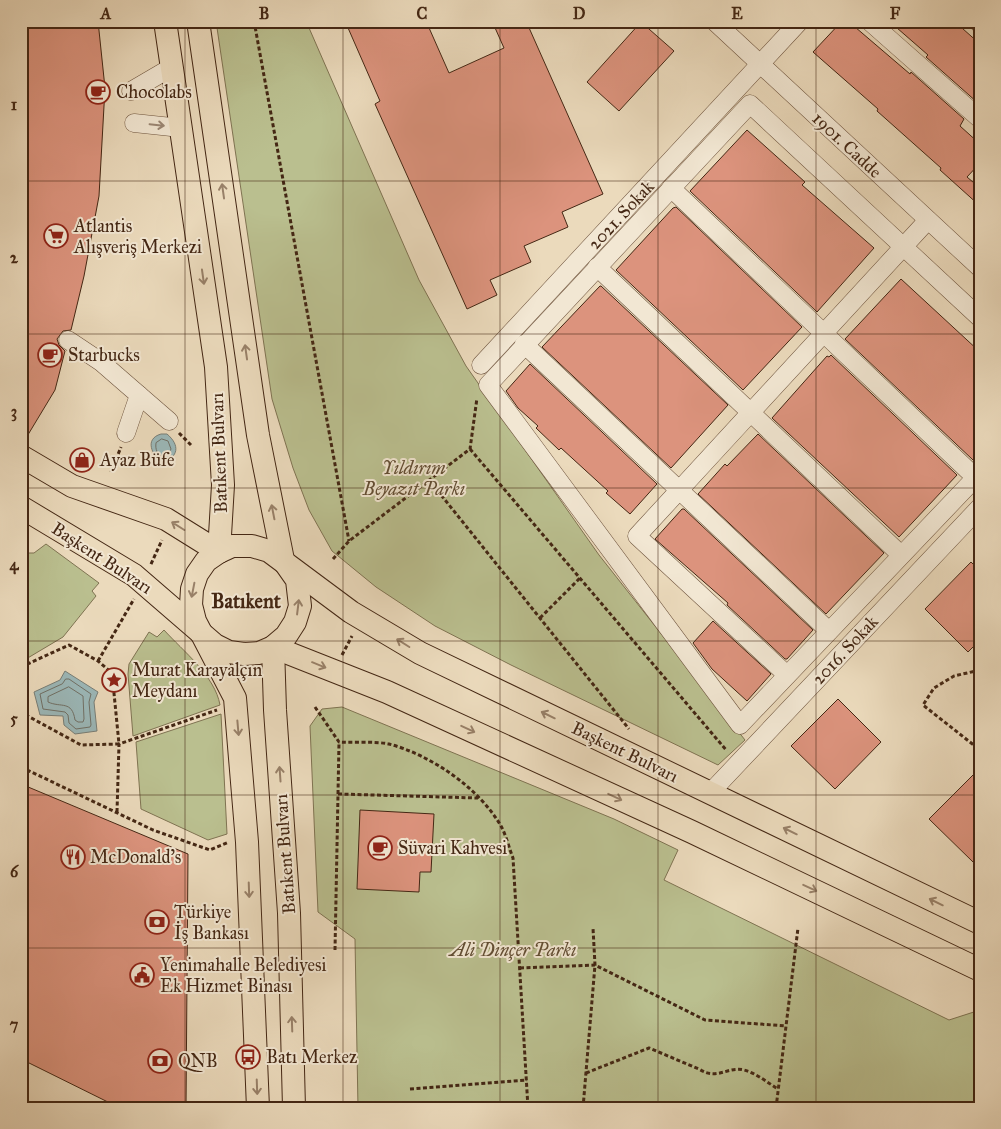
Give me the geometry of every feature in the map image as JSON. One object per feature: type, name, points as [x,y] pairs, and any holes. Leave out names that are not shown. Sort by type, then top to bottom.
[{"type":"main road","name":"Batıkent Bulvarı","points":[[165,21],[216,367],[223,486],[219,552],[206,562],[197,574],[192,589],[191,605],[195,621],[235,698],[247,842],[258,1108]]},
{"type":"main road","name":"Batıkent Bulvarı","points":[[198,21],[258,435],[283,560],[297,580],[300,606],[295,622],[286,636],[273,647],[275,710],[289,914],[294,1108]]},
{"type":"main road","points":[[21,456],[72,486],[166,519],[219,552],[232,546],[252,546],[268,551],[283,560]]},
{"type":"main road","name":"Başkent Bulvarı","points":[[21,506],[134,575],[203,634]]},
{"type":"main road","name":"Başkent Bulvarı","points":[[283,560],[351,612],[420,654],[980,923]]},
{"type":"main road","points":[[203,634],[215,645],[228,652],[259,653],[273,647],[387,692],[700,836],[980,970]]},
{"type":"street","name":"1901. Cadde","points":[[714,21],[980,268]]},
{"type":"street","name":"2021. Sokak","points":[[481,365],[800,21]]},
{"type":"street","points":[[869,21],[980,119]]},
{"type":"street","points":[[977,21],[980,24]]},
{"type":"street","points":[[131,92],[172,67]]},
{"type":"street","points":[[671,188],[978,475],[900,554],[740,725],[488,385],[524,344],[750,104],[980,318]]},
{"type":"street","points":[[134,123],[181,128]]},
{"type":"street","points":[[787,675],[637,536],[928,220]]},
{"type":"street","points":[[597,267],[900,554]]},
{"type":"street","points":[[68,340],[101,362],[169,421]]},
{"type":"street","points":[[524,344],[829,631]]},
{"type":"street","points":[[126,433],[139,395]]},
{"type":"street","name":"2016. Sokak","points":[[710,793],[980,507]]},
{"type":"path","points":[[254,21],[350,541]]},
{"type":"path","points":[[333,559],[350,541],[470,449],[481,365]]},
{"type":"path","points":[[111,472],[126,433]]},
{"type":"path","points":[[470,449],[738,764]]},
{"type":"path","points":[[429,480],[629,729]]},
{"type":"path","points":[[149,570],[164,537]]},
{"type":"path","points":[[540,618],[580,578]]},
{"type":"path","points":[[98,661],[136,596]]},
{"type":"path","points":[[340,657],[353,634]]},
{"type":"path","points":[[21,667],[69,645],[98,661],[112,673],[119,744],[117,812]]},
{"type":"path","points":[[980,670],[954,676],[947,680],[934,688],[922,705],[980,750]]},
{"type":"path","points":[[21,690],[24,714],[21,718]]},
{"type":"path","points":[[315,707],[339,742],[335,950]]},
{"type":"path","points":[[24,714],[81,745],[119,744],[223,708]]},
{"type":"path","points":[[339,742],[387,744],[418,754],[447,770],[479,798],[501,826],[513,858],[528,1108]]},
{"type":"path","points":[[21,767],[154,830],[210,850],[229,842],[231,847]]},
{"type":"path","points":[[338,794],[479,798]]},
{"type":"path","points":[[583,1108],[594,965],[593,928]]},
{"type":"path","points":[[776,1108],[798,928]]},
{"type":"path","points":[[520,968],[594,965],[705,1020],[786,1026]]},
{"type":"path","points":[[586,1073],[649,1048],[690,1065],[706,1074],[712,1075],[744,1070],[778,1089]]},
{"type":"path","points":[[410,1089],[526,1080]]},
{"type":"green space","name":"Yıldırım Beyazıt Parkı","points":[[216,21],[306,21],[419,280],[466,366],[599,555],[745,740],[718,765],[511,665],[435,626],[376,587],[332,551],[309,510],[293,468],[272,399]]},
{"type":"green space","points":[[46,544],[99,583],[92,591],[96,596],[63,637],[21,662],[21,553],[34,553]]},
{"type":"green space","points":[[164,630],[205,674],[217,694],[220,705],[133,736],[128,674],[129,664],[149,632],[157,637]]},
{"type":"green space","name":"Ali Dinçer Parkı","points":[[342,707],[614,819],[678,850],[664,880],[949,1020],[980,1010],[980,1108],[358,1108],[355,939],[318,912],[310,726],[322,709]]},
{"type":"green space","points":[[221,714],[227,834],[208,840],[141,809],[136,742]]},
{"type":"water","points":[[167,434],[176,446],[172,457],[162,463],[155,456],[151,447],[151,443],[156,436]]},
{"type":"water","points":[[65,671],[98,692],[94,702],[97,731],[75,734],[64,725],[63,716],[40,715],[34,692],[60,680]]},
{"type":"building","name":"Atlantis Alışveriş Merkezi","points":[[21,21],[98,21],[105,88],[99,196],[84,276],[71,330],[63,331],[57,339],[59,345],[65,351],[55,390],[23,443],[21,443]]},
{"type":"building","points":[[345,21],[426,21],[449,73],[504,48],[492,21],[526,21],[603,194],[562,212],[568,227],[524,246],[531,262],[490,280],[497,295],[467,309],[375,104],[380,101]]},
{"type":"building","points":[[842,21],[848,21],[910,74],[911,72],[964,119],[960,126],[980,144],[980,163],[967,177],[980,188],[980,206],[877,111],[878,109],[813,52]]},
{"type":"building","points":[[889,21],[954,21],[980,44],[980,102],[978,103],[926,57],[928,55]]},
{"type":"building","points":[[641,22],[674,51],[619,111],[587,82]]},
{"type":"building","points":[[747,130],[805,182],[802,185],[874,248],[817,312],[690,191]]},
{"type":"building","points":[[676,207],[802,327],[743,390],[616,270]]},
{"type":"building","points":[[901,279],[980,352],[980,452],[973,460],[845,339]]},
{"type":"building","points":[[600,286],[728,405],[671,468],[542,347]]},
{"type":"building","points":[[831,355],[957,475],[899,537],[772,418],[827,356]]},
{"type":"building","points":[[530,364],[657,484],[630,514],[561,448],[559,450],[536,428],[538,426],[518,408],[506,391]]},
{"type":"building","points":[[758,434],[884,553],[826,614],[698,494],[725,464],[727,466]]},
{"type":"building","points":[[682,509],[813,630],[787,659],[727,605],[728,603],[655,539]]},
{"type":"building","points":[[971,562],[980,571],[980,640],[968,652],[925,609]]},
{"type":"building","points":[[713,621],[771,674],[747,701],[712,669],[693,643]]},
{"type":"building","points":[[838,699],[881,742],[835,789],[791,746]]},
{"type":"building","points":[[980,768],[980,855],[973,862],[929,819]]},
{"type":"building","points":[[21,784],[188,854],[186,1108],[120,1108],[21,1059]]},
{"type":"building","points":[[360,810],[434,814],[431,872],[420,872],[419,892],[357,889]]},
{"type":"place","name":"Chocolabs","points":[[98,92]]},
{"type":"place","name":"Atlantis Alışveriş Merkezi","points":[[56,236]]},
{"type":"place","name":"Starbucks","points":[[50,355]]},
{"type":"place","name":"Ayaz Büfe","points":[[82,460]]},
{"type":"place","name":"Murat Karayalçın Meydanı","points":[[114,680]]},
{"type":"place","name":"Süvari Kahvesi","points":[[380,848]]},
{"type":"place","name":"McDonald's","points":[[73,857]]},
{"type":"place","name":"Türkiye İş Bankası","points":[[157,922]]},
{"type":"place","name":"Yenimahalle Belediyesi Ek Hizmet Binası","points":[[142,975]]},
{"type":"place","name":"Batı Merkez","points":[[248,1057]]},
{"type":"place","name":"QNB","points":[[160,1061]]},
{"type":"district","name":"Batıkent","points":[[246,601]]}]
